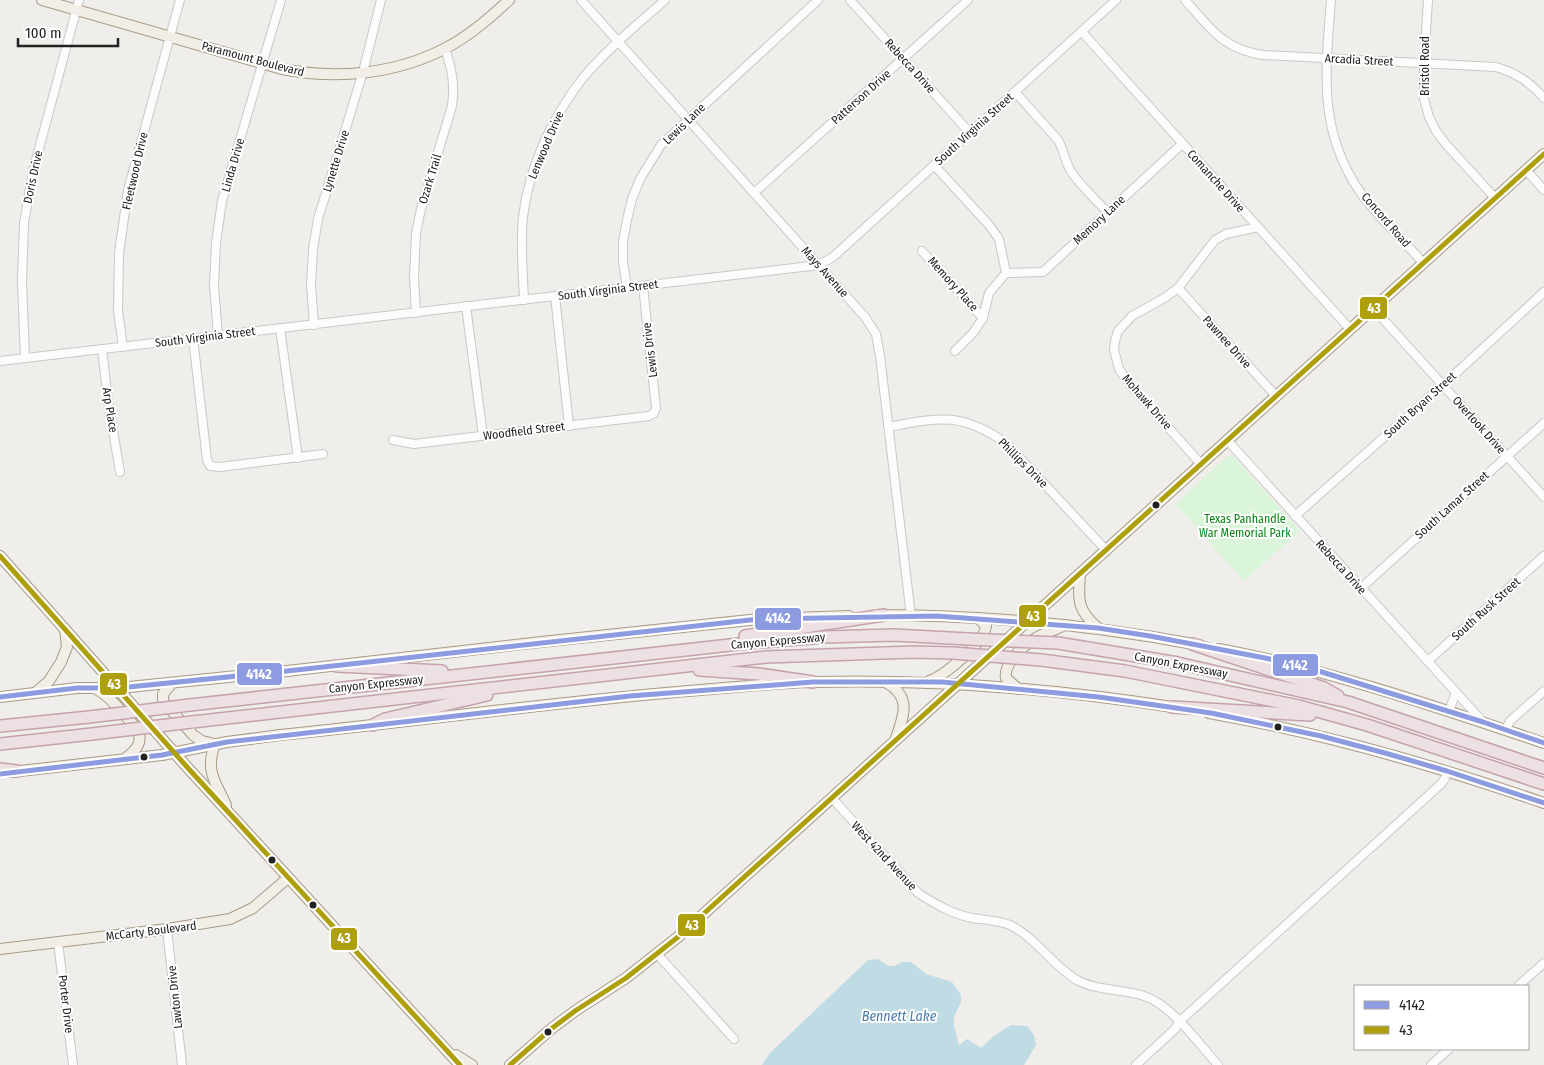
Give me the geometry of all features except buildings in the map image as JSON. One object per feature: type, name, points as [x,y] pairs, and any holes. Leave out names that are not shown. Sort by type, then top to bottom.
[{"type":"highway","points":[[687,650],[705,643],[884,615]]},
{"type":"highway","name":"Canyon Expressway","points":[[0,726],[748,642],[894,635],[1058,643],[1178,663],[1348,702],[1544,768]]},
{"type":"highway","points":[[1192,644],[1324,688],[1348,702]]},
{"type":"highway","name":"Canyon Expressway","points":[[0,744],[766,657],[914,652],[952,653],[1081,664],[1255,696],[1348,720],[1526,778],[1544,786]]},
{"type":"highway","points":[[336,666],[438,671],[516,669]]},
{"type":"highway","points":[[673,668],[759,674],[814,682]]},
{"type":"highway","points":[[373,725],[385,719],[410,712],[537,683]]},
{"type":"highway","points":[[1172,707],[1294,713],[1348,720]]},
{"type":"highway","points":[[0,769],[17,771]]},
{"type":"main road","name":"Paramount Boulevard","points":[[42,0],[78,5],[170,36],[282,69],[322,75],[341,75],[406,64],[445,48],[464,37],[488,20],[509,0]]},
{"type":"main road","points":[[510,1065],[575,1011],[626,978],[678,938],[1544,154]]},
{"type":"main road","points":[[0,556],[229,813],[460,1065]]},
{"type":"main road","points":[[1080,574],[1078,592],[1080,609],[1098,628]]},
{"type":"main road","points":[[0,696],[172,683],[759,619],[884,615],[978,618],[1098,628],[1265,658],[1309,668],[1506,729],[1544,743]]},
{"type":"main road","points":[[923,682],[935,679],[946,672],[970,650],[985,632],[986,628],[978,618]]},
{"type":"main road","points":[[1018,689],[1009,682],[1005,673],[1011,662],[1036,638],[1066,625]]},
{"type":"main road","points":[[35,692],[49,681],[61,662],[67,647],[65,628]]},
{"type":"main road","points":[[0,774],[125,759],[215,744],[630,696],[814,682],[923,682],[1099,696],[1172,707],[1321,736],[1447,770],[1544,803]]},
{"type":"main road","points":[[884,682],[893,686],[900,694],[904,703],[904,713],[895,740]]},
{"type":"main road","points":[[172,683],[163,694],[163,701],[194,735],[202,741],[215,744]]},
{"type":"main road","points":[[92,688],[110,699],[138,730],[140,736],[139,744],[125,759]]},
{"type":"main road","points":[[215,744],[210,757],[210,770],[229,813]]},
{"type":"main road","name":"McCarty Boulevard","points":[[0,949],[167,929],[230,919],[253,908],[288,878]]},
{"type":"main road","points":[[444,1048],[450,1065]]},
{"type":"main road","points":[[444,1048],[472,1065]]},
{"type":"main road","points":[[504,1065],[521,1055]]},
{"type":"main road","points":[[514,1065],[521,1055]]},
{"type":"street","name":"Fleetwood Drive","points":[[123,347],[118,311],[119,253],[128,190],[180,0]]},
{"type":"street","name":"Linda Drive","points":[[218,335],[214,278],[216,243],[222,201],[281,0]]},
{"type":"street","name":"Lynette Drive","points":[[314,325],[310,284],[312,249],[317,226],[363,72],[381,0]]},
{"type":"street","name":"Mays Avenue","points":[[581,0],[865,316],[876,334],[911,616]]},
{"type":"street","name":"Lenwood Drive","points":[[524,300],[521,250],[523,216],[532,174],[545,140],[562,106],[584,77],[618,42],[665,0]]},
{"type":"street","name":"Lewis Lane","points":[[627,288],[623,262],[624,241],[632,199],[649,163],[661,145],[687,119],[818,0]]},
{"type":"street","name":"Rebecca Drive","points":[[850,0],[970,132]]},
{"type":"street","name":"Patterson Drive","points":[[754,194],[968,0]]},
{"type":"street","name":"South Virginia Street","points":[[0,361],[819,265],[833,257],[1116,0]]},
{"type":"street","name":"Arcadia Street","points":[[1185,0],[1224,42],[1248,52],[1496,67],[1512,72],[1526,80],[1544,98]]},
{"type":"street","name":"Concord Road","points":[[1331,0],[1326,93],[1330,122],[1344,164],[1369,204],[1424,263]]},
{"type":"street","name":"Bristol Road","points":[[1428,0],[1424,99],[1436,131],[1495,198]]},
{"type":"street","name":"Doris Drive","points":[[25,358],[22,281],[24,223],[33,171],[78,5]]},
{"type":"street","name":"Comanche Drive","points":[[1082,32],[1350,329]]},
{"type":"street","name":"Ozark Trail","points":[[416,313],[414,278],[416,233],[421,209],[452,106],[454,91],[453,76],[445,48]]},
{"type":"street","points":[[1015,92],[1058,140],[1072,173],[1107,212]]},
{"type":"street","name":"Memory Lane","points":[[1006,273],[1043,272],[1182,144]]},
{"type":"street","points":[[934,165],[989,225],[999,239],[1006,273],[989,293],[983,318],[973,333],[955,351]]},
{"type":"street","points":[[1526,170],[1544,190]]},
{"type":"street","name":"Mohawk Drive","points":[[1201,464],[1130,385],[1119,369],[1115,355],[1115,340],[1118,331],[1132,316],[1178,288],[1216,240],[1226,234],[1258,227]]},
{"type":"street","name":"Memory Place","points":[[922,251],[983,318]]},
{"type":"street","name":"Lewis Drive","points":[[643,286],[656,408],[654,413]]},
{"type":"street","name":"Pawnee Drive","points":[[1178,288],[1276,396]]},
{"type":"street","name":"South Bryan Street","points":[[1295,516],[1443,385],[1544,292]]},
{"type":"street","points":[[555,296],[569,426]]},
{"type":"street","points":[[466,306],[483,436]]},
{"type":"street","name":"Overlook Drive","points":[[1373,308],[1544,497]]},
{"type":"street","points":[[280,328],[298,458]]},
{"type":"street","points":[[193,338],[207,460],[210,466],[220,467],[323,454]]},
{"type":"street","name":"Arp Place","points":[[102,349],[108,402],[120,472]]},
{"type":"street","name":"Woodfield Street","points":[[393,440],[414,444],[649,416],[654,413]]},
{"type":"street","name":"Phillips Drive","points":[[888,426],[938,418],[972,423],[990,431],[1007,444],[1106,550]]},
{"type":"street","name":"South Lamar Street","points":[[1361,588],[1544,423]]},
{"type":"street","name":"Rebecca Drive","points":[[1227,440],[1483,722]]},
{"type":"street","name":"South Rusk Street","points":[[1428,661],[1544,556]]},
{"type":"street","points":[[1506,729],[1510,721],[1544,691]]},
{"type":"street","points":[[1449,711],[1456,692]]},
{"type":"street","points":[[1136,1065],[1175,1029],[1179,1022],[1441,784],[1447,770]]},
{"type":"street","name":"West 42nd Avenue","points":[[832,798],[918,893],[935,904],[955,913],[973,918],[996,920],[1009,925],[1023,933],[1055,963],[1080,981],[1092,986],[1144,996],[1163,1006],[1218,1065]]},
{"type":"street","name":"Lawton Drive","points":[[167,929],[182,1065]]},
{"type":"street","name":"Porter Drive","points":[[58,942],[73,1065]]},
{"type":"street","points":[[657,954],[734,1039]]},
{"type":"street","points":[[1519,985],[1544,963]]},
{"type":"street","points":[[1431,1065],[1448,1050]]},
{"type":"green space","name":"Texas Panhandle War Memorial Park","points":[[1228,456],[1233,456],[1300,531],[1244,581],[1175,504]]},
{"type":"water","name":"Bennett Lake","points":[[878,959],[888,966],[895,966],[902,962],[911,962],[926,974],[952,982],[961,995],[961,1002],[954,1017],[954,1026],[959,1045],[967,1039],[981,1048],[994,1036],[1011,1025],[1027,1026],[1034,1035],[1036,1045],[1024,1065],[762,1065],[770,1053],[868,960]]},
{"type":"transit line","name":"43","points":[[510,1065],[551,1029],[626,978],[678,937],[1544,154]]},
{"type":"transit line","name":"43","points":[[0,556],[187,767],[460,1065]]},
{"type":"transit line","name":"4142","points":[[0,697],[77,688],[119,688],[287,671],[759,619],[937,616],[1098,628],[1265,658],[1309,668],[1544,743]]},
{"type":"transit line","name":"4142","points":[[0,774],[162,755],[227,742],[630,696],[813,682],[942,682],[1099,697],[1211,713],[1321,736],[1385,753],[1544,803]]}]
